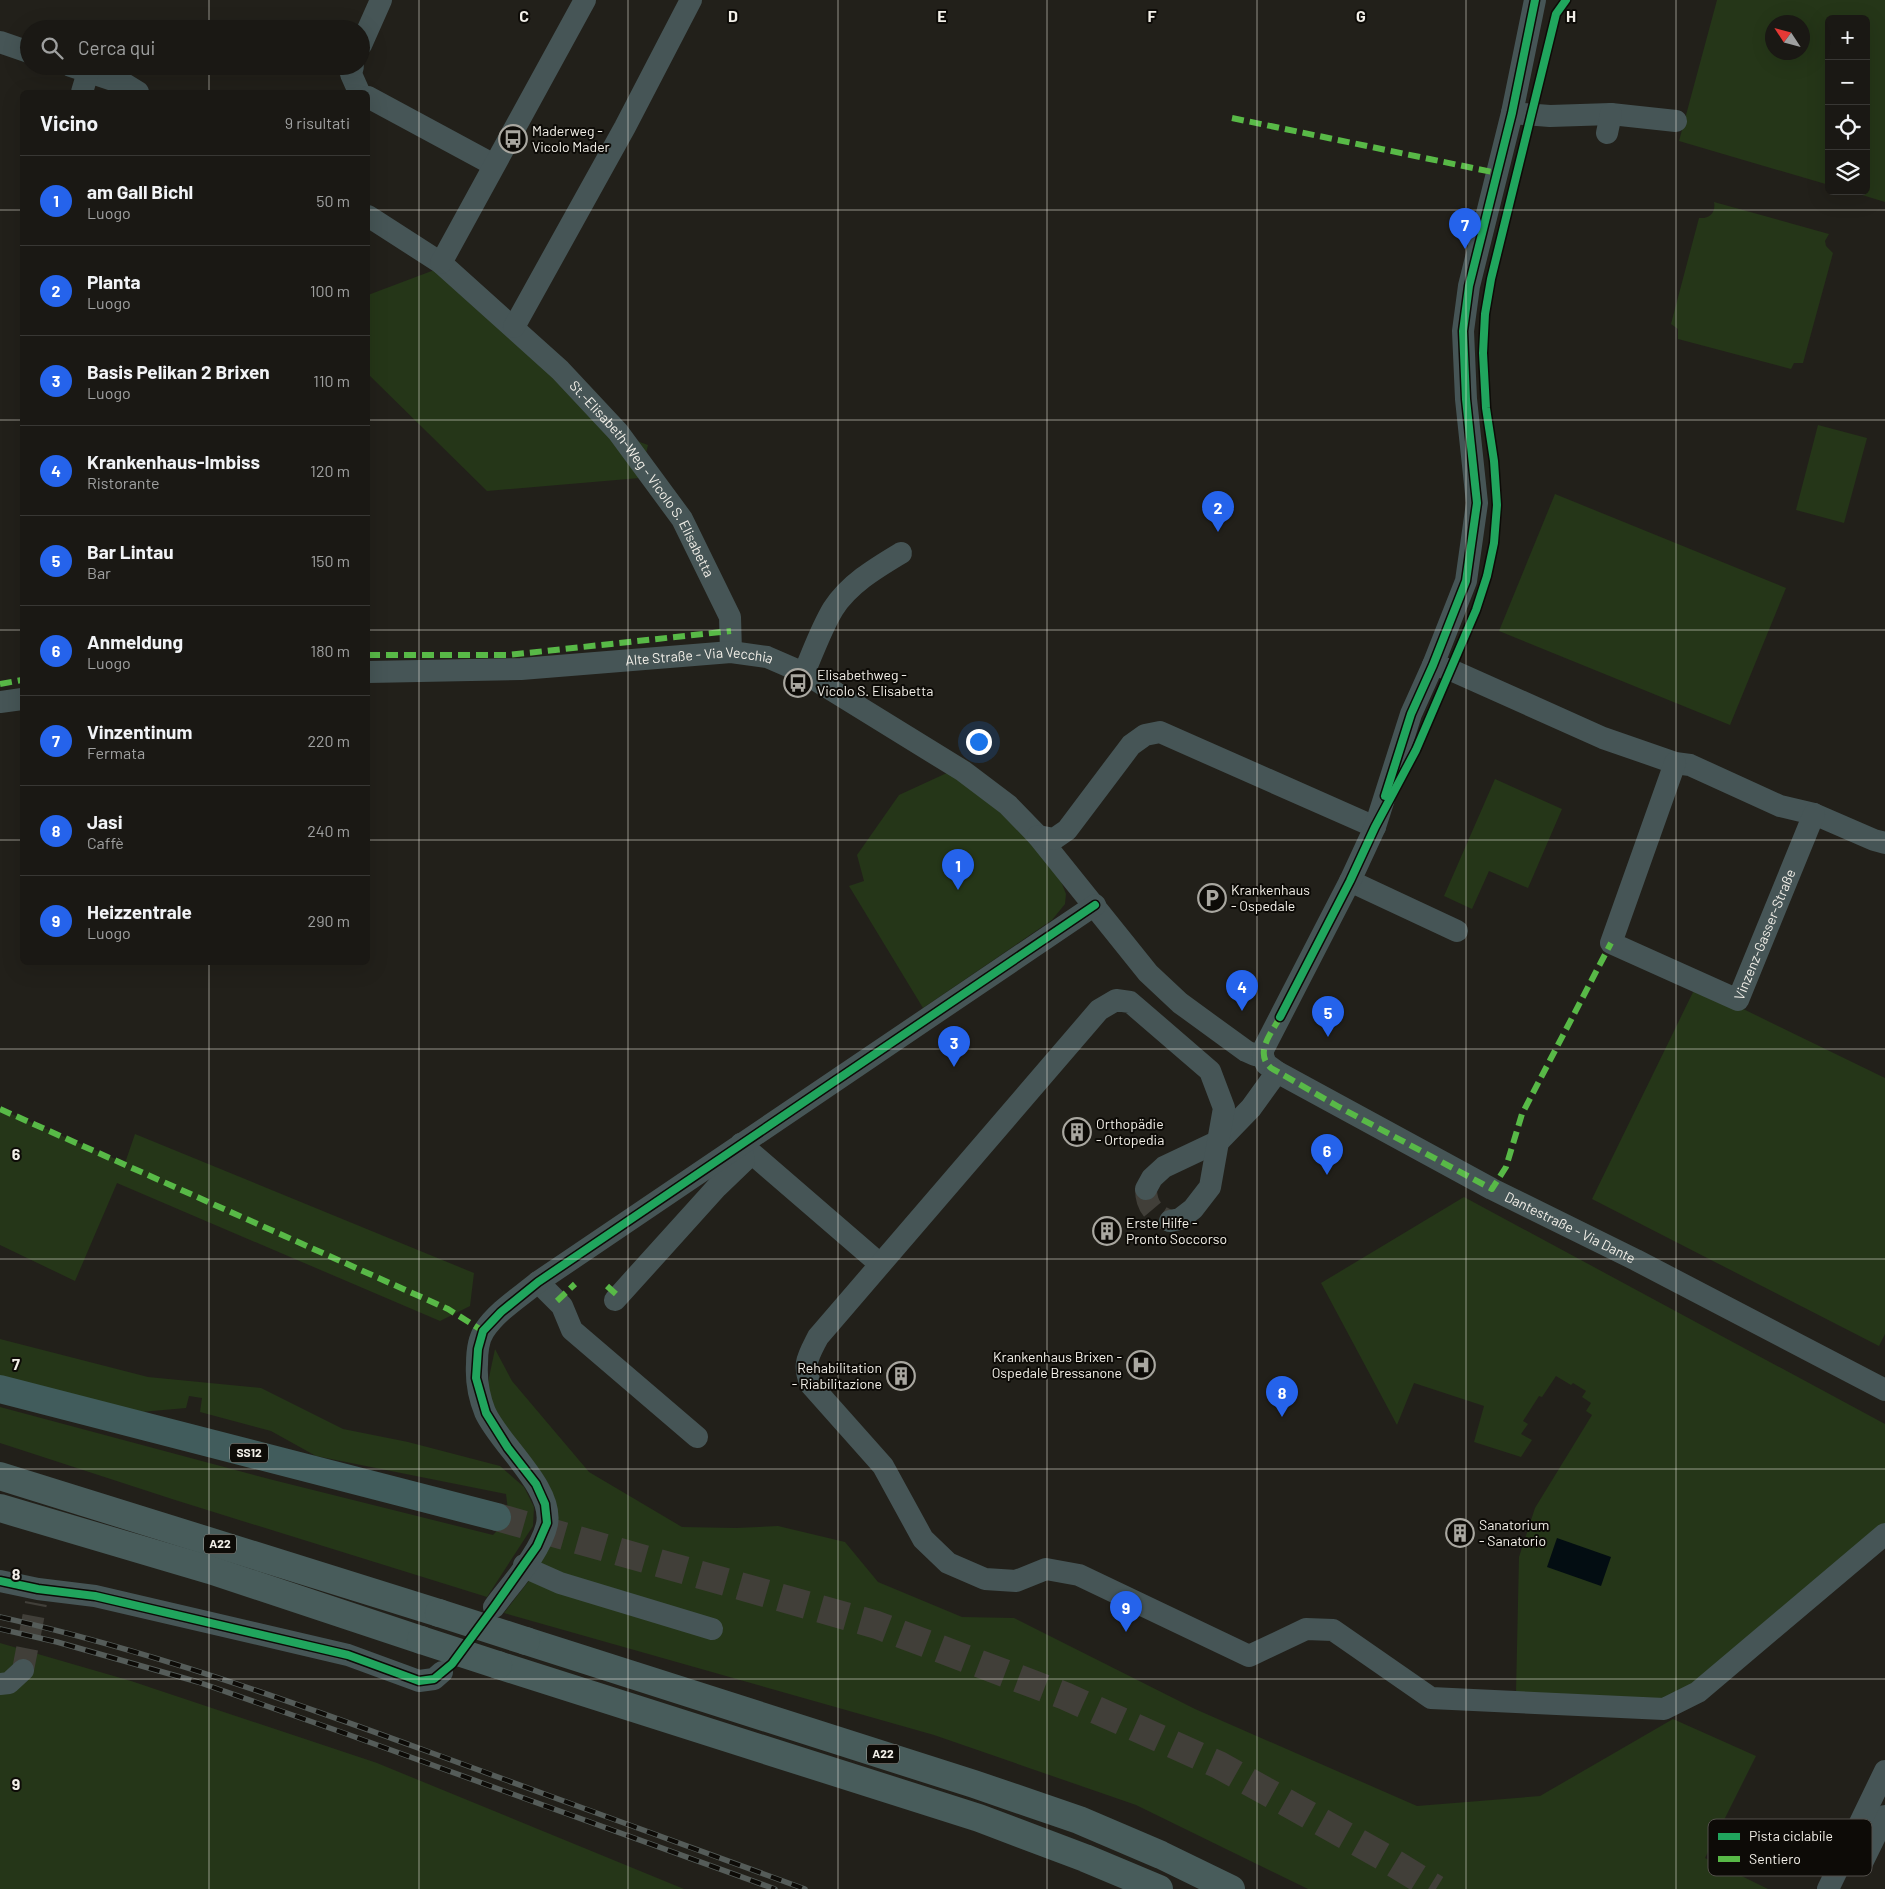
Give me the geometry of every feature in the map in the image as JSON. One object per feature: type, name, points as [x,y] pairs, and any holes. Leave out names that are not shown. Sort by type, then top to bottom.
[{"type":"highway","name":"A22","points":[[0,1476],[439,1613],[974,1784],[1079,1820],[1161,1855],[1231,1889]]},
{"type":"highway","name":"A22","points":[[0,1508],[210,1570],[498,1665],[979,1818],[1085,1858],[1159,1889]]},
{"type":"main road","name":"SS12","points":[[0,1389],[497,1517]]},
{"type":"street","points":[[370,25],[381,0]]},
{"type":"street","points":[[441,263],[585,0]]},
{"type":"street","points":[[514,327],[625,127],[691,0]]},
{"type":"street","points":[[1146,1189],[1152,1178],[1164,1167],[1219,1141],[1251,1108],[1270,1064],[1263,1050],[1350,881],[1375,827],[1411,714],[1466,581],[1477,503],[1466,399],[1463,330],[1469,286],[1512,113],[1535,0]]},
{"type":"street","points":[[0,42],[20,49]]},
{"type":"street","points":[[351,75],[358,90]]},
{"type":"street","points":[[80,77],[125,84],[135,90]]},
{"type":"street","points":[[370,98],[494,165]]},
{"type":"street","points":[[1512,113],[1609,123],[1676,121]]},
{"type":"street","name":"St.-Elisabeth-Weg - Vicolo S. Elisabetta","points":[[370,217],[441,263],[560,370],[618,432],[682,519],[730,617],[731,652]]},
{"type":"street","points":[[804,673],[822,631],[834,609],[846,593],[873,570],[901,553]]},
{"type":"street","name":"Alte Straße - Via Vecchia","points":[[370,672],[521,669],[731,652],[767,657],[804,673],[964,772],[1008,804],[1038,836],[1095,905]]},
{"type":"street","points":[[1433,664],[1451,670],[1603,738],[1675,763],[1690,765],[1780,806],[1814,814],[1885,843]]},
{"type":"street","points":[[0,702],[20,699]]},
{"type":"street","points":[[1038,836],[1054,839],[1067,830],[1131,745],[1145,735],[1160,732],[1375,827]]},
{"type":"street","name":"Vinzenz-Gasser-Straße","points":[[1675,763],[1611,943],[1738,1000],[1814,814]]},
{"type":"street","points":[[1350,881],[1457,931]]},
{"type":"street","points":[[494,1607],[538,1546],[547,1523],[545,1504],[536,1484],[508,1448],[486,1413],[476,1378],[478,1349],[483,1332],[501,1312],[538,1282],[1095,905]]},
{"type":"street","name":"Dantestraße - Via Dante","points":[[1095,905],[1148,973],[1180,1003],[1246,1051],[1492,1189],[1652,1269],[1885,1390]]},
{"type":"street","points":[[1170,1221],[1180,1220],[1193,1209],[1210,1187],[1224,1108],[1210,1071],[1130,1002],[1116,1000],[1099,1010],[818,1337],[807,1357],[806,1374],[811,1385],[882,1466],[923,1540],[948,1563],[985,1579],[1016,1581],[1046,1569],[1080,1575],[1249,1656],[1278,1644],[1306,1629],[1333,1630],[1431,1698],[1664,1709],[1698,1692],[1885,1534]]},
{"type":"street","points":[[615,1300],[725,1193],[744,1161],[741,1144]]},
{"type":"street","points":[[741,1144],[846,1226],[880,1264]]},
{"type":"street","points":[[538,1282],[562,1306],[572,1330],[697,1437]]},
{"type":"street","points":[[524,1565],[560,1583],[712,1629]]},
{"type":"street","points":[[0,1581],[37,1596],[95,1596],[348,1655],[419,1680],[434,1679],[442,1672]]},
{"type":"street","points":[[0,1684],[8,1683],[23,1670]]},
{"type":"street","points":[[1862,1819],[1885,1771]]},
{"type":"street","points":[[1872,1843],[1885,1816]]},
{"type":"street","points":[[1828,1889],[1834,1876]]},
{"type":"green space","points":[[1717,0],[1885,0],[1885,202],[1862,195],[1870,195],[1870,15],[1825,15],[1825,184],[1679,141]]},
{"type":"green space","points":[[1714,202],[1829,234],[1825,241],[1826,246],[1833,253],[1803,363],[1794,363],[1791,369],[1678,339],[1678,329],[1671,324],[1699,218],[1709,216],[1713,212]]},
{"type":"green space","points":[[437,269],[637,441],[648,445],[640,478],[487,491],[370,376],[370,294]]},
{"type":"green space","points":[[1818,425],[1867,438],[1844,523],[1796,510]]},
{"type":"green space","points":[[1555,494],[1786,588],[1730,725],[1499,631]]},
{"type":"green space","points":[[949,772],[1009,816],[1057,871],[1066,894],[1065,904],[1052,920],[923,1008],[849,886],[864,881],[857,855],[899,795]]},
{"type":"green space","points":[[1495,779],[1562,809],[1528,888],[1489,871],[1472,909],[1444,896]]},
{"type":"green space","points":[[1696,986],[1885,1078],[1885,1334],[1879,1346],[1592,1199]]},
{"type":"green space","points":[[0,1109],[125,1163],[135,1134],[474,1273],[470,1306],[440,1321],[117,1183],[75,1281],[0,1245]]},
{"type":"green space","points":[[1464,1197],[1885,1424],[1885,1527],[1674,1699],[1516,1692],[1519,1557],[1535,1508],[1592,1415],[1586,1411],[1591,1403],[1582,1397],[1586,1391],[1556,1376],[1542,1397],[1539,1396],[1523,1421],[1528,1424],[1521,1434],[1532,1440],[1521,1457],[1474,1442],[1484,1406],[1414,1383],[1397,1425],[1321,1283]]},
{"type":"green space","points":[[0,1339],[148,1377],[261,1388],[343,1429],[408,1442],[500,1466],[524,1487],[534,1507],[533,1526],[487,1597],[172,1499],[0,1443],[0,1407],[273,1480],[493,1535],[509,1518],[506,1494],[316,1456],[271,1431],[200,1412],[202,1398],[189,1396],[186,1408],[141,1412],[0,1376]]},
{"type":"green space","points":[[495,1349],[512,1381],[589,1472],[682,1527],[736,1528],[778,1526],[845,1542],[878,1582],[962,1617],[1014,1618],[1195,1709],[1417,1806],[1540,1796],[1673,1719],[1756,1756],[1724,1819],[1708,1819],[1708,1852],[1705,1858],[1708,1859],[1708,1876],[1742,1876],[1768,1889],[1308,1889],[1136,1805],[934,1735],[504,1613],[531,1578],[552,1535],[555,1499],[545,1478],[510,1436],[495,1409],[487,1387]]},
{"type":"green space","points":[[0,1643],[131,1681],[377,1763],[684,1889],[0,1889]]},
{"type":"shaded area","points":[[1557,1538],[1611,1557],[1601,1586],[1547,1567]]},
{"type":"tunnel","points":[[1146,1189],[1146,1195],[1152,1210],[1170,1221]]},
{"type":"tunnel","points":[[497,1517],[877,1625],[1065,1696],[1219,1765],[1384,1857],[1436,1889]]},
{"type":"tunnel","points":[[23,1670],[36,1603]]},
{"type":"railway","points":[[0,1617],[110,1645],[272,1696],[805,1889]]},
{"type":"railway","points":[[0,1629],[57,1642],[198,1682],[775,1889]]},
{"type":"marked path","points":[[1232,118],[1497,173]]},
{"type":"marked path","points":[[370,655],[508,655],[731,631]]},
{"type":"marked path","points":[[0,684],[20,680]]},
{"type":"marked path","points":[[1280,1017],[1264,1050],[1266,1062],[1271,1068],[1339,1107],[1492,1189],[1506,1167],[1522,1114],[1611,943]]},
{"type":"marked path","points":[[0,1109],[448,1309],[483,1331]]},
{"type":"marked path","points":[[557,1301],[575,1284]]},
{"type":"marked path","points":[[607,1286],[618,1296]]},
{"type":"cycle path","points":[[1385,796],[1411,714],[1433,665],[1466,581],[1477,503],[1466,399],[1463,331],[1469,286],[1512,113],[1535,0]]},
{"type":"cycle path","points":[[1280,1017],[1350,881],[1375,827],[1416,750],[1476,610],[1487,576],[1494,543],[1497,505],[1494,461],[1486,408],[1483,353],[1485,314],[1491,279],[1556,14],[1566,0]]},
{"type":"cycle path","points":[[0,1581],[38,1589],[95,1596],[348,1655],[419,1681],[434,1679],[452,1664],[494,1607],[537,1546],[547,1523],[545,1504],[536,1484],[508,1448],[486,1413],[476,1378],[478,1349],[483,1331],[501,1312],[538,1282],[1095,905]]},
{"type":"place","name":"Maderweg - Vicolo Mader","points":[[513,139]]},
{"type":"place","name":"Vinzentinum","points":[[1465,249]]},
{"type":"place","name":"Planta","points":[[1218,532]]},
{"type":"place","name":"Elisabethweg - Vicolo S. Elisabetta","points":[[798,683]]},
{"type":"place","name":"am Gall Bichl","points":[[958,890]]},
{"type":"place","name":"Krankenhaus - Ospedale","points":[[1212,898]]},
{"type":"place","name":"Krankenhaus-Imbiss","points":[[1242,1011]]},
{"type":"place","name":"Bar Lintau","points":[[1328,1037]]},
{"type":"place","name":"Basis Pelikan 2 Brixen","points":[[954,1067]]},
{"type":"place","name":"Orthopädie - Ortopedia","points":[[1077,1132]]},
{"type":"place","name":"Anmeldung","points":[[1327,1175]]},
{"type":"place","name":"Erste Hilfe - Pronto Soccorso","points":[[1107,1231]]},
{"type":"place","name":"Krankenhaus Brixen - Ospedale Bressanone","points":[[1141,1365]]},
{"type":"place","name":"Rehabilitation - Riabilitazione","points":[[901,1376]]},
{"type":"place","name":"Jasi","points":[[1282,1417]]},
{"type":"place","name":"Sanatorium - Sanatorio","points":[[1460,1533]]},
{"type":"place","name":"Heizzentrale","points":[[1126,1632]]}]
